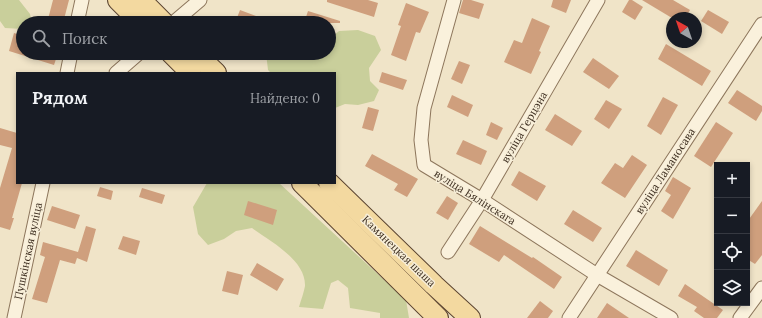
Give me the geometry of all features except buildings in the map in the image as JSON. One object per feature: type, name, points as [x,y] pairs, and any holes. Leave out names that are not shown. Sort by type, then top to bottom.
[{"type":"main road","points":[[118,0],[134,16]]},
{"type":"main road","points":[[141,0],[157,16]]},
{"type":"main road","points":[[188,60],[202,66]]},
{"type":"main road","name":"Камянецкая шаша","points":[[303,184],[438,318]]},
{"type":"main road","name":"Камянецкая шаша","points":[[330,184],[470,318]]},
{"type":"main road","points":[[412,292],[423,314],[423,318]]},
{"type":"street","points":[[79,16],[82,0]]},
{"type":"street","points":[[181,16],[200,0]]},
{"type":"street","name":"вуліца Бялінскага","points":[[454,0],[424,108],[421,140],[424,164],[597,275],[671,318]]},
{"type":"street","name":"вуліца Герцэна","points":[[448,252],[482,200],[598,0]]},
{"type":"street","name":"вуліца Ламаносава","points":[[568,318],[762,24]]},
{"type":"street","points":[[67,72],[70,60]]},
{"type":"street","points":[[117,72],[131,60]]},
{"type":"street","name":"Пушкінская вуліца","points":[[14,318],[43,184]]},
{"type":"street","points":[[740,318],[762,288]]},
{"type":"green space","points":[[0,0],[19,0],[30,16],[16,16],[16,29],[5,28],[0,21]]},
{"type":"green space","points":[[358,30],[375,36],[381,50],[369,68],[370,81],[379,90],[374,101],[358,105],[345,104],[336,108],[336,72],[270,72],[268,70],[267,60],[336,60],[336,34],[339,31]]},
{"type":"green space","points":[[206,184],[280,184],[406,300],[409,318],[380,318],[380,313],[350,308],[348,288],[338,280],[331,283],[323,309],[299,307],[305,286],[304,277],[300,268],[286,252],[252,228],[236,231],[224,239],[208,245],[198,234],[193,207]]}]
